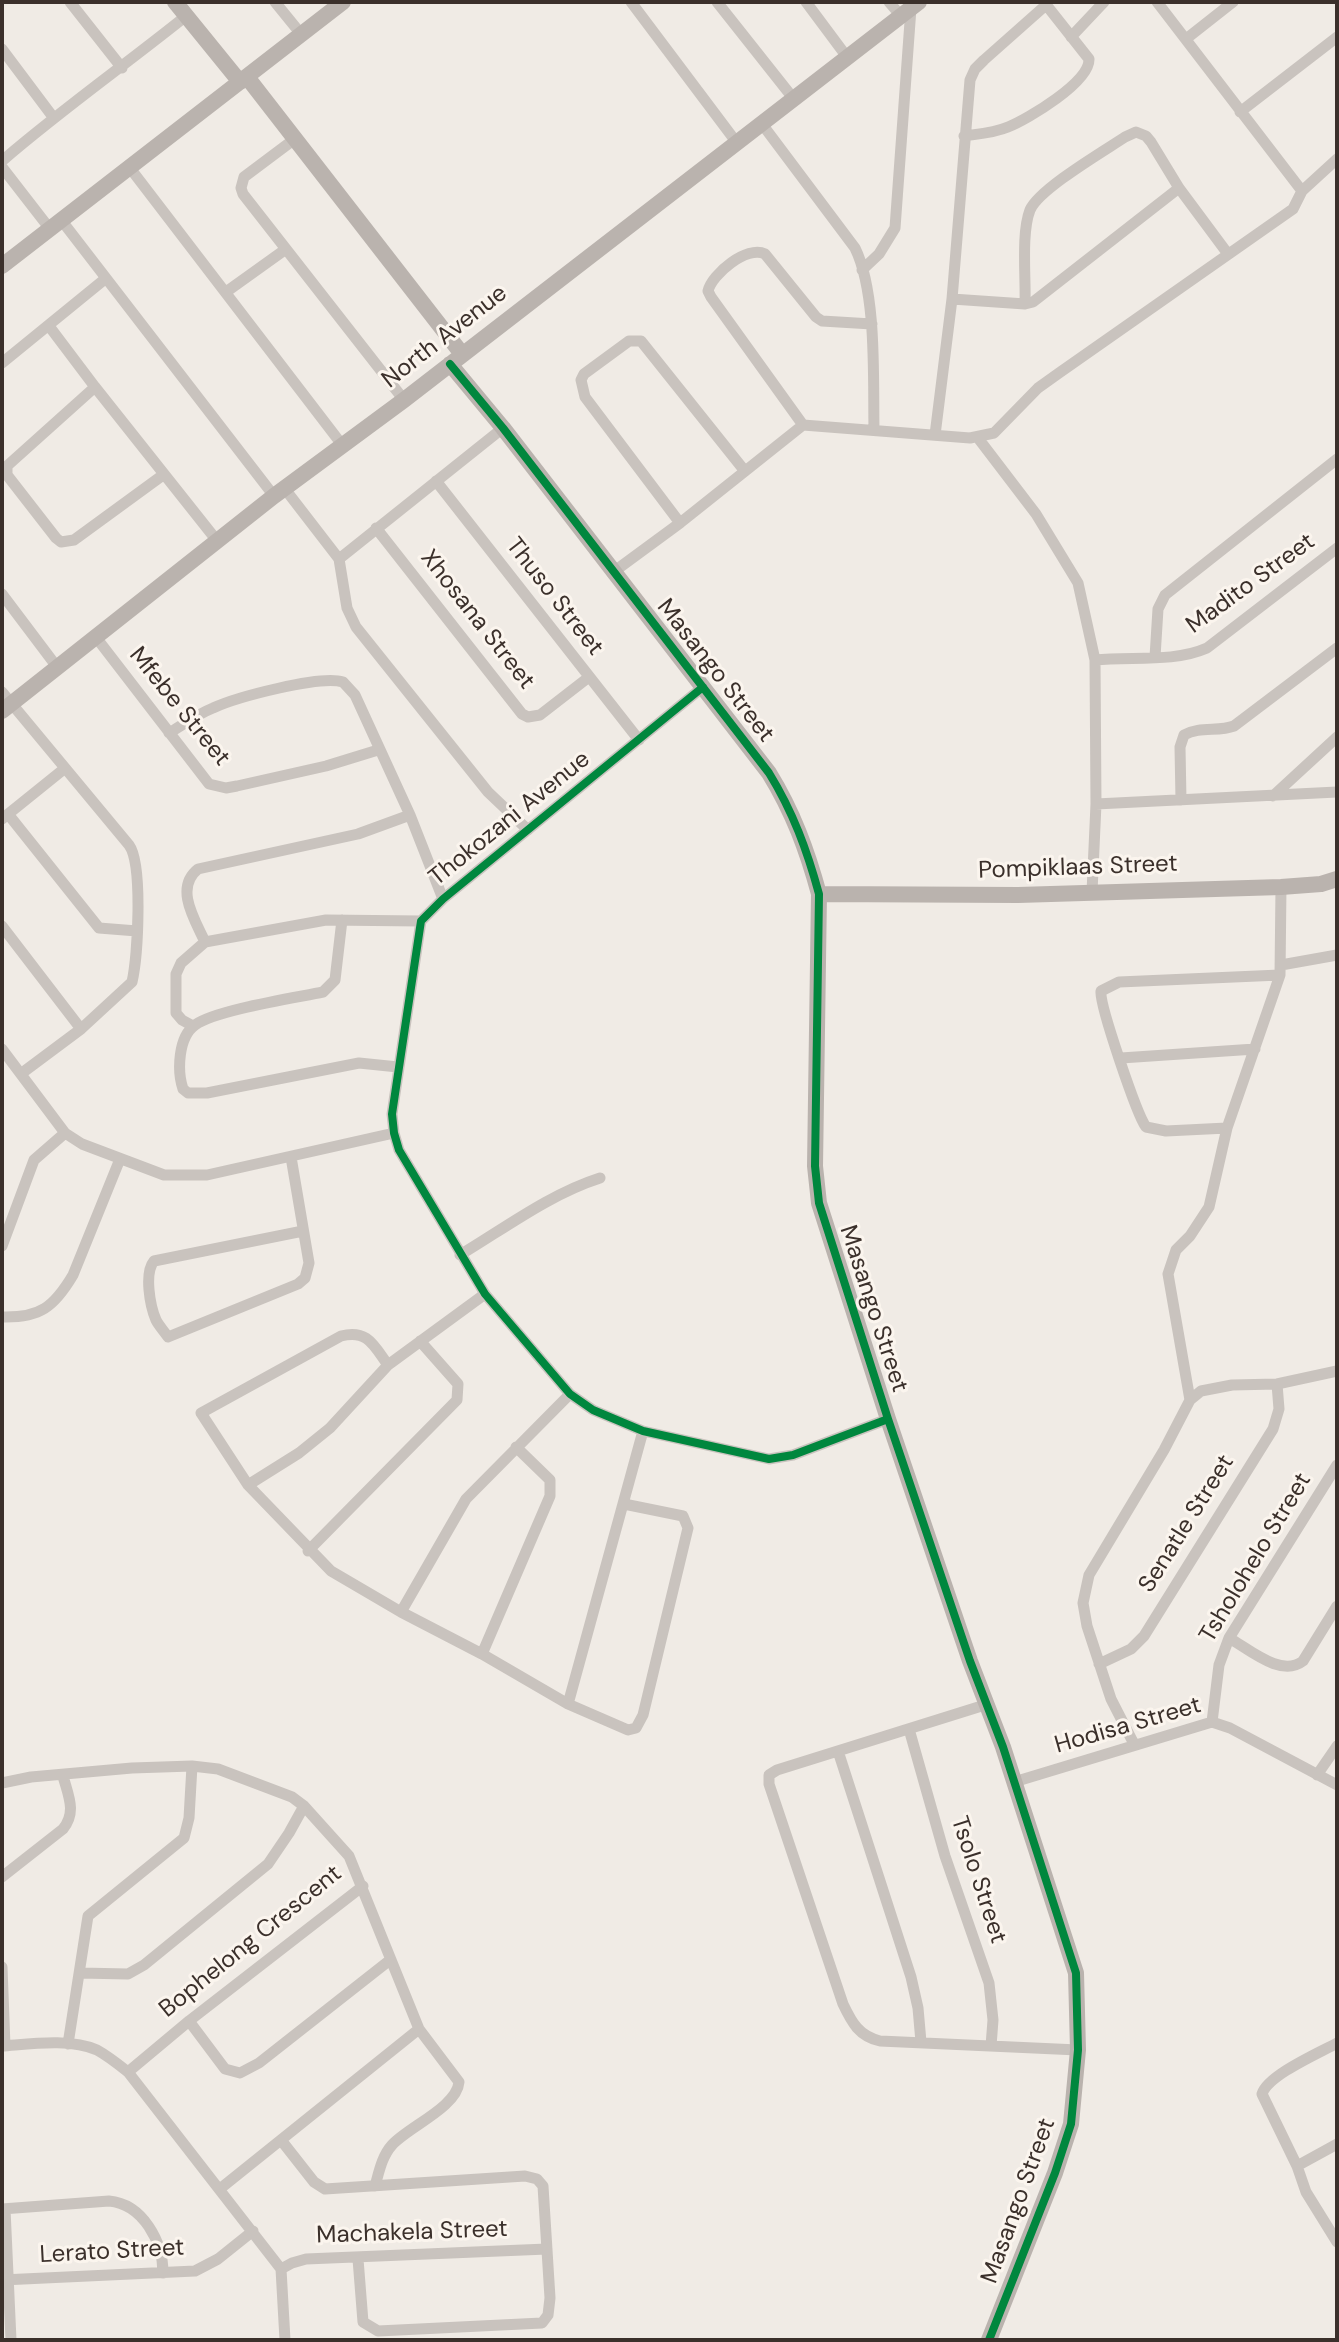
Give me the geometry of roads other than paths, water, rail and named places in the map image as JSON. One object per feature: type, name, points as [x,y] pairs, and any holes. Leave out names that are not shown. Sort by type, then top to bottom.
[{"type":"street","points":[[70,2],[122,68]]},
{"type":"street","name":"Masango Street","points":[[175,2],[296,138],[503,428],[769,773],[800,830],[819,894],[815,1166],[819,1203],[888,1419],[1073,1958],[1077,1985],[1078,2050],[1074,2105],[1066,2142],[989,2340]]},
{"type":"street","points":[[275,2],[301,34]]},
{"type":"street","points":[[2,266],[343,2]]},
{"type":"street","points":[[631,2],[737,143]]},
{"type":"street","points":[[717,2],[793,98]]},
{"type":"street","points":[[806,2],[847,57]]},
{"type":"street","points":[[862,270],[879,254],[895,228],[910,9],[889,2]]},
{"type":"street","points":[[1071,37],[1104,2]]},
{"type":"street","points":[[1157,2],[1302,191]]},
{"type":"street","points":[[1186,39],[1233,2]]},
{"type":"street","points":[[935,435],[952,299],[964,136],[970,80],[975,69],[1045,4],[1089,59],[1089,69],[1081,79],[1021,122],[1005,129],[964,136]]},
{"type":"street","name":"North Avenue","points":[[5,703],[57,667],[279,492],[404,400],[910,9]]},
{"type":"street","points":[[2,161],[53,117],[122,68],[186,16]]},
{"type":"street","points":[[1240,112],[1337,37]]},
{"type":"street","points":[[2,49],[53,117]]},
{"type":"street","points":[[762,124],[855,248],[872,324],[874,429]]},
{"type":"street","points":[[1025,304],[1029,213],[1033,204],[1053,187],[1136,132],[1151,142],[1179,188],[1228,254]]},
{"type":"street","points":[[296,138],[241,181],[243,194],[404,400]]},
{"type":"street","points":[[612,573],[803,425],[978,438],[994,433],[1038,388],[1293,209],[1302,191],[1337,159]]},
{"type":"street","points":[[2,167],[105,279],[279,492],[339,559],[347,608],[356,627],[488,792],[528,830]]},
{"type":"street","points":[[130,168],[343,446]]},
{"type":"street","points":[[952,299],[1025,304],[1039,298],[1179,188]]},
{"type":"street","points":[[226,292],[286,249]]},
{"type":"street","points":[[803,425],[711,297],[708,291],[713,280],[747,252],[759,251],[765,254],[822,321],[872,324]]},
{"type":"street","points":[[2,363],[105,279]]},
{"type":"street","points":[[49,326],[218,542]]},
{"type":"street","points":[[680,523],[585,397],[581,380],[584,374],[629,341],[641,341],[744,470]]},
{"type":"street","points":[[95,387],[7,466],[7,475],[61,542],[74,540],[163,475]]},
{"type":"street","points":[[339,559],[503,428]]},
{"type":"street","points":[[978,438],[1029,504],[1078,583],[1095,660],[1096,804],[1092,892]]},
{"type":"street","points":[[1155,657],[1158,609],[1165,595],[1337,459]]},
{"type":"street","name":"Thuso Street","points":[[436,481],[639,740]]},
{"type":"street","name":"Xhosana Street","points":[[376,528],[522,714],[528,717],[540,715],[589,677]]},
{"type":"street","name":"Madito Street","points":[[1095,660],[1195,654],[1337,548]]},
{"type":"street","points":[[2,594],[57,667]]},
{"type":"street","name":"Mfebe Street","points":[[95,636],[209,784],[226,788],[326,766],[378,750]]},
{"type":"street","points":[[1181,800],[1180,739],[1184,735],[1194,730],[1234,726],[1337,648]]},
{"type":"street","points":[[169,733],[215,707],[334,679],[349,687],[410,815],[443,899]]},
{"type":"street","name":"Thokozani Avenue","points":[[703,687],[443,899],[421,921],[392,1114],[394,1133],[399,1150],[485,1294],[570,1394],[593,1410],[643,1431],[758,1457],[779,1458],[888,1419]]},
{"type":"street","points":[[5,703],[64,769],[137,859],[137,931],[132,982],[81,1029],[22,1073]]},
{"type":"street","points":[[1272,796],[1337,737]]},
{"type":"street","points":[[64,769],[5,816],[99,928],[137,931]]},
{"type":"street","points":[[1096,804],[1337,792]]},
{"type":"street","points":[[205,942],[189,904],[186,887],[189,876],[198,869],[358,834],[410,815]]},
{"type":"street","name":"Pompiklaas Street","points":[[819,894],[1018,895],[1281,887],[1321,884],[1337,879]]},
{"type":"street","points":[[1190,1400],[1168,1274],[1176,1250],[1190,1236],[1209,1207],[1227,1128],[1281,970],[1281,887]]},
{"type":"street","points":[[342,920],[335,980],[331,986],[323,992],[217,1016],[193,1026],[181,1050],[181,1084],[188,1093],[207,1093],[359,1063],[398,1067]]},
{"type":"street","points":[[193,1026],[176,1013],[176,974],[181,963],[205,942],[303,923],[421,921]]},
{"type":"street","points":[[2,926],[81,1029]]},
{"type":"street","points":[[1227,1128],[1166,1131],[1146,1127],[1135,1110],[1100,997],[1106,987],[1119,982],[1281,970],[1337,955]]},
{"type":"street","points":[[2,1049],[65,1133],[82,1144],[164,1175],[207,1175],[394,1133]]},
{"type":"street","points":[[1121,1058],[1255,1049]]},
{"type":"street","points":[[2,1246],[34,1160],[65,1133]]},
{"type":"street","points":[[291,1157],[309,1263],[305,1278],[298,1284],[168,1337],[159,1326],[153,1310],[149,1274],[154,1261],[303,1231]]},
{"type":"street","points":[[2,1317],[35,1315],[64,1290],[120,1159]]},
{"type":"street","points":[[460,1255],[581,1184],[600,1178]]},
{"type":"street","points":[[248,1485],[299,1453],[330,1428],[388,1365],[485,1294]]},
{"type":"street","points":[[388,1365],[369,1340],[361,1334],[351,1333],[201,1413],[248,1485],[308,1551],[331,1571],[568,1704],[628,1730],[636,1728],[643,1715],[688,1528],[683,1516],[624,1504]]},
{"type":"street","points":[[308,1551],[457,1400],[458,1384],[420,1341]]},
{"type":"street","points":[[1134,1744],[1111,1699],[1087,1626],[1083,1603],[1089,1575],[1164,1450],[1190,1400],[1201,1391],[1215,1387],[1277,1384],[1337,1371]]},
{"type":"street","name":"Senatle Street","points":[[1099,1664],[1131,1649],[1144,1636],[1273,1429],[1279,1409],[1277,1384]]},
{"type":"street","points":[[401,1612],[466,1499],[570,1394]]},
{"type":"street","points":[[568,1704],[643,1431]]},
{"type":"street","points":[[482,1654],[550,1496],[550,1480],[516,1447]]},
{"type":"street","name":"Tsholohelo Street","points":[[1212,1722],[1219,1665],[1229,1638],[1337,1465]]},
{"type":"street","points":[[1229,1638],[1278,1665],[1295,1666],[1303,1661],[1337,1606]]},
{"type":"street","points":[[988,1704],[777,1770],[769,1775],[769,1784],[850,2020],[868,2038],[1078,2050]]},
{"type":"street","name":"Hodisa Street","points":[[1014,1782],[1212,1722],[1230,1728],[1337,1785]]},
{"type":"street","name":"Tsolo Street","points":[[909,1729],[945,1856],[989,1983],[993,2020],[991,2046]]},
{"type":"street","points":[[1317,1775],[1337,1746]]},
{"type":"street","points":[[838,1751],[911,1977],[921,2042]]},
{"type":"street","points":[[68,2044],[88,1916],[184,1838],[189,1818],[192,1766]]},
{"type":"street","points":[[2,1783],[31,1777],[192,1766],[218,1769],[274,1789],[304,1806]]},
{"type":"street","points":[[2,1877],[67,1825],[72,1811],[63,1776]]},
{"type":"street","name":"Bophelong Crescent","points":[[80,1973],[128,1974],[144,1965],[268,1864],[304,1806],[349,1856],[363,1886],[128,2072]]},
{"type":"street","points":[[363,1886],[419,2029],[458,2078],[455,2096],[393,2143],[385,2154],[375,2186]]},
{"type":"street","points":[[189,2021],[225,2069],[240,2073],[259,2063],[390,1960]]},
{"type":"street","points":[[2,1967],[4,2046],[68,2044],[97,2051],[128,2072],[281,2269],[285,2340],[278,2340]]},
{"type":"street","points":[[221,2188],[419,2029]]},
{"type":"street","points":[[1337,2043],[1276,2077],[1262,2090],[1312,2203],[1337,2242]]},
{"type":"street","points":[[281,2140],[319,2187],[325,2189],[535,2177],[544,2191],[549,2309],[542,2323],[378,2331],[363,2322],[358,2259]]},
{"type":"street","points":[[1297,2166],[1337,2144]]},
{"type":"street","points":[[11,2340],[3,2209],[109,2201],[125,2204],[145,2222],[155,2239],[162,2255],[163,2273]]},
{"type":"street","name":"Lerato Street","points":[[5,2280],[195,2271],[253,2231]]},
{"type":"street","name":"Machakela Street","points":[[281,2269],[306,2259],[547,2249]]}]
